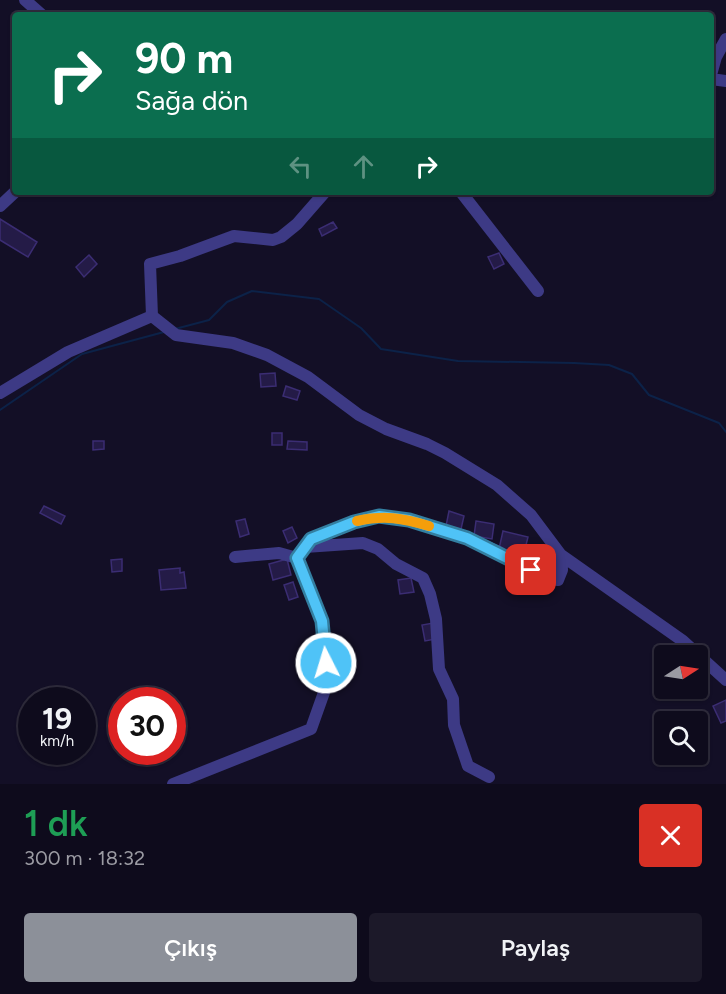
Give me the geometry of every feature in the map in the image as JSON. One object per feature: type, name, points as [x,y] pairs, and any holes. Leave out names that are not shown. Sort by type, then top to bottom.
[{"type":"street","points":[[25,0],[39,12]]},
{"type":"street","points":[[714,64],[726,39]]},
{"type":"street","points":[[0,206],[12,195]]},
{"type":"street","points":[[322,195],[297,224],[282,237],[273,240],[234,236],[180,256],[150,264],[152,316],[170,330],[202,340],[233,343],[267,355],[308,377],[359,415],[386,429],[445,453],[497,485],[531,515],[561,555],[683,641],[726,680]]},
{"type":"street","points":[[463,195],[538,291]]},
{"type":"street","points":[[0,393],[68,352],[152,316]]},
{"type":"street","points":[[297,558],[311,539],[354,522],[379,516],[409,520],[467,538],[507,557],[542,579],[558,580],[562,570],[561,555]]},
{"type":"street","points":[[306,547],[363,543],[378,549],[396,564],[423,578],[430,594],[436,619],[439,669],[453,699],[454,724],[468,766],[489,777]]},
{"type":"street","points":[[235,556],[279,553],[297,558]]},
{"type":"street","points":[[172,784],[311,729],[327,684],[327,673],[322,621],[297,558]]},
{"type":"building","points":[[0,219],[37,242],[28,257],[0,240]]},
{"type":"building","points":[[333,222],[337,228],[322,236],[319,229]]},
{"type":"building","points":[[499,253],[504,264],[494,269],[488,257]]},
{"type":"building","points":[[89,255],[97,264],[84,277],[76,267]]},
{"type":"building","points":[[275,373],[276,386],[261,387],[260,374]]},
{"type":"building","points":[[286,386],[300,391],[297,400],[283,396]]},
{"type":"building","points":[[272,433],[282,433],[282,445],[272,445]]},
{"type":"building","points":[[93,441],[104,441],[104,449],[93,450]]},
{"type":"building","points":[[288,441],[307,442],[307,450],[287,449]]},
{"type":"building","points":[[44,506],[65,516],[61,524],[40,513]]},
{"type":"building","points":[[449,511],[464,516],[461,529],[446,526]]},
{"type":"building","points":[[245,519],[249,534],[240,537],[236,521]]},
{"type":"building","points":[[476,521],[494,524],[492,539],[474,536]]},
{"type":"building","points":[[292,527],[297,538],[288,543],[283,531]]},
{"type":"building","points":[[503,531],[528,537],[525,549],[517,547],[516,553],[499,549]]},
{"type":"building","points":[[122,559],[122,571],[112,572],[111,560]]},
{"type":"building","points":[[287,559],[291,575],[273,580],[269,564]]},
{"type":"building","points":[[180,568],[180,573],[184,572],[186,588],[161,590],[159,570]]},
{"type":"building","points":[[411,578],[414,592],[400,594],[398,580]]},
{"type":"building","points":[[293,582],[298,597],[289,600],[284,585]]},
{"type":"building","points":[[433,623],[436,639],[425,641],[422,625]]},
{"type":"building","points":[[726,700],[726,721],[721,723],[713,706]]},
{"type":"waterway","points":[[175,329],[209,320],[227,302],[252,291],[319,299],[361,328],[381,349],[458,361],[609,365],[632,374],[649,395],[719,423],[726,432]]},
{"type":"waterway","points":[[0,410],[82,354],[164,332]]},
{"type":"slow traffic","points":[[357,521],[379,516],[409,520],[429,526]]},
{"type":"route","points":[[326,663],[322,621],[297,558],[311,539],[354,522],[379,516],[409,520],[467,538],[531,570]]}]
